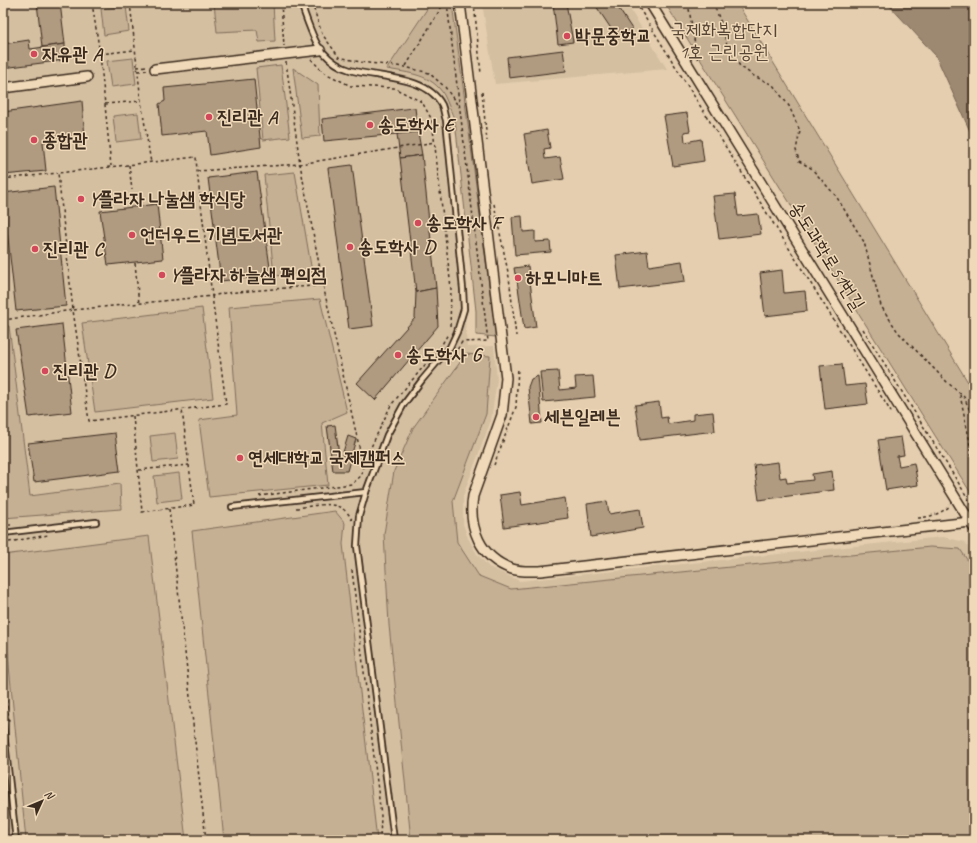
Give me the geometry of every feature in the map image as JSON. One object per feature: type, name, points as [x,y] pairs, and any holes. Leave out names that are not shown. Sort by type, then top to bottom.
[{"type":"street","points":[[460,3],[506,378],[502,415],[473,496],[471,509],[472,522],[476,536],[491,557],[502,565],[514,569],[540,571],[972,525]]},
{"type":"street","name":"송도과학로51번길","points":[[650,3],[972,525]]},
{"type":"street","points":[[156,69],[320,50]]},
{"type":"street","points":[[3,88],[87,77]]},
{"type":"lane","points":[[301,3],[320,50],[334,62],[349,70],[399,79],[424,87],[434,95],[442,105],[446,120],[464,309],[457,332],[450,347],[404,404],[387,436],[366,492],[359,516],[357,546],[394,840]]},
{"type":"lane","points":[[232,506],[366,492]]},
{"type":"lane","points":[[3,532],[96,522]]},
{"type":"lane","points":[[3,724],[16,840]]},
{"type":"path","points":[[92,3],[100,54],[111,167]]},
{"type":"path","points":[[130,3],[141,100],[151,162]]},
{"type":"path","points":[[259,496],[352,484],[362,474],[363,464],[323,285],[300,164],[285,54],[281,3]]},
{"type":"path","points":[[312,3],[322,34],[339,57],[360,62],[405,66],[429,73],[445,87],[460,108]]},
{"type":"path","points":[[405,66],[446,3]]},
{"type":"path","points":[[446,3],[488,341],[462,342],[447,363]]},
{"type":"path","points":[[474,3],[481,74]]},
{"type":"path","points":[[636,3],[892,413]]},
{"type":"path","points":[[688,3],[698,64]]},
{"type":"path","points":[[713,3],[722,25],[728,49],[740,66],[754,76],[773,85],[790,106],[800,131],[796,150],[799,161],[810,168],[836,196],[864,242],[881,306],[898,332],[947,382],[964,397],[974,420]]},
{"type":"path","points":[[100,54],[135,50]]},
{"type":"path","points":[[304,52],[323,72],[351,86],[394,88],[422,102],[432,120],[452,288],[452,308]]},
{"type":"path","points":[[482,92],[487,147]]},
{"type":"path","points":[[105,104],[141,100]]},
{"type":"path","points":[[197,171],[300,164],[435,142]]},
{"type":"path","points":[[3,179],[196,157],[226,404],[89,421],[73,310],[58,173]]},
{"type":"path","points":[[129,165],[132,190]]},
{"type":"path","points":[[494,202],[509,277],[516,336]]},
{"type":"path","points":[[135,263],[139,304]]},
{"type":"path","points":[[3,320],[73,310],[212,296],[225,293],[323,285]]},
{"type":"path","points":[[494,467],[516,407],[518,367]]},
{"type":"path","points":[[960,393],[969,438],[974,476]]},
{"type":"path","points":[[133,416],[142,512],[194,505],[182,410]]},
{"type":"path","points":[[139,470],[189,464]]},
{"type":"path","points":[[916,518],[931,516],[943,512],[950,506],[946,499]]},
{"type":"path","points":[[296,508],[334,504],[344,508],[350,516],[353,524]]},
{"type":"path","points":[[169,508],[206,840]]},
{"type":"path","points":[[3,543],[53,534]]},
{"type":"path","points":[[352,568],[380,816],[380,840]]},
{"type":"path","points":[[3,804],[7,840]]},
{"type":"shaded area","name":"연세대학교 국제캠퍼스","points":[[3,3],[442,3],[467,347],[494,346],[497,380],[491,420],[463,496],[463,524],[468,538],[477,554],[489,567],[520,581],[943,537],[965,542],[974,556],[974,840],[3,840]]},
{"type":"shaded area","name":"박문중학교","points":[[482,3],[626,3],[667,69],[495,84]]},
{"type":"shaded area","points":[[887,3],[974,3],[974,140],[936,56]]},
{"type":"green space","points":[[214,3],[273,3],[275,41],[259,42],[257,30],[217,32]]},
{"type":"green space","points":[[431,3],[452,3],[496,337],[476,335],[476,311],[455,121],[444,95],[433,83],[411,73],[387,69]]},
{"type":"green space","name":"국제화복합단지 1호 근린공원","points":[[665,3],[737,3],[974,392],[974,498]]},
{"type":"green space","points":[[126,6],[129,31],[104,35],[101,9]]},
{"type":"green space","points":[[133,58],[136,84],[111,87],[107,61]]},
{"type":"green space","points":[[281,65],[290,137],[263,140],[256,68]]},
{"type":"green space","points":[[293,68],[318,85],[320,136],[302,138]]},
{"type":"green space","points":[[138,113],[141,139],[116,142],[113,116]]},
{"type":"green space","points":[[295,172],[312,272],[274,276],[264,175]]},
{"type":"green space","points":[[320,299],[347,412],[322,423],[328,485],[209,497],[199,420],[237,415],[229,307]]},
{"type":"green space","points":[[202,308],[213,398],[95,412],[82,323]]},
{"type":"green space","points":[[9,326],[30,496],[120,484],[121,509],[3,518],[3,327]]},
{"type":"green space","points":[[466,354],[490,356],[486,414],[453,501],[457,542],[479,576],[511,589],[930,547],[960,549],[974,570],[974,836],[942,840],[411,840],[389,625],[384,534],[394,471],[413,428]]},
{"type":"green space","points":[[175,433],[178,459],[153,462],[150,436]]},
{"type":"green space","points":[[179,473],[182,499],[157,502],[154,476]]},
{"type":"green space","points":[[335,511],[345,523],[343,544],[377,840],[224,840],[192,531]]},
{"type":"green space","points":[[149,536],[186,840],[26,840],[3,604],[3,555]]},
{"type":"building","points":[[37,3],[60,3],[65,44],[42,47]]},
{"type":"building","points":[[553,3],[566,3],[573,42],[558,44]]},
{"type":"building","points":[[594,3],[615,3],[632,29],[618,39]]},
{"type":"building","name":"자유관 A","points":[[29,40],[30,49],[65,44],[65,60],[3,68],[3,44]]},
{"type":"building","points":[[563,50],[566,71],[509,78],[507,57]]},
{"type":"building","name":"진리관 A","points":[[254,79],[261,147],[210,155],[207,131],[162,136],[159,104],[165,101],[164,88]]},
{"type":"building","name":"종합관","points":[[82,101],[85,138],[43,142],[46,171],[3,175],[3,112]]},
{"type":"building","name":"송도학사 E","points":[[415,108],[418,132],[324,141],[322,119]]},
{"type":"building","points":[[687,113],[690,131],[684,132],[685,142],[701,139],[704,161],[673,166],[664,116]]},
{"type":"building","points":[[547,130],[550,148],[544,149],[545,159],[560,157],[564,179],[532,184],[524,134]]},
{"type":"building","points":[[418,132],[422,155],[400,158],[397,134]]},
{"type":"building","name":"송도학사 F","points":[[422,155],[436,288],[416,292],[400,158]]},
{"type":"building","name":"송도학사 D","points":[[352,165],[373,326],[349,329],[328,168]]},
{"type":"building","points":[[257,172],[271,275],[221,281],[208,178]]},
{"type":"building","name":"진리관 C","points":[[54,187],[66,306],[16,311],[3,193]]},
{"type":"building","points":[[735,194],[738,216],[758,214],[761,234],[719,239],[713,196]]},
{"type":"building","name":"언더우드 기념도서관","points":[[157,204],[163,259],[108,265],[100,211]]},
{"type":"building","points":[[522,216],[523,232],[535,231],[535,242],[550,241],[551,252],[515,255],[512,217]]},
{"type":"building","points":[[647,251],[649,266],[682,261],[685,281],[620,289],[616,255]]},
{"type":"building","points":[[528,266],[536,327],[524,329],[514,268]]},
{"type":"building","points":[[782,270],[784,293],[805,291],[807,311],[765,316],[760,273]]},
{"type":"building","name":"송도학사 G","points":[[436,288],[438,326],[375,400],[357,383],[415,318],[416,292]]},
{"type":"building","name":"진리관 D","points":[[62,324],[72,412],[29,417],[16,330]]},
{"type":"building","points":[[842,364],[845,386],[865,384],[868,404],[825,409],[820,366]]},
{"type":"building","points":[[558,371],[560,390],[576,388],[575,377],[593,376],[595,397],[543,402],[540,372]]},
{"type":"building","points":[[538,376],[542,423],[532,424],[528,387],[531,379]]},
{"type":"building","points":[[659,402],[661,418],[667,417],[668,424],[693,420],[693,414],[713,412],[715,431],[640,440],[635,405]]},
{"type":"building","points":[[335,425],[340,462],[348,436],[356,439],[347,471],[333,471],[327,426]]},
{"type":"building","points":[[115,433],[120,471],[34,482],[28,443]]},
{"type":"building","points":[[901,437],[904,455],[897,456],[899,466],[914,463],[918,485],[886,490],[878,440]]},
{"type":"building","points":[[778,462],[780,478],[786,477],[787,483],[813,480],[812,474],[832,471],[834,490],[759,500],[754,465]]},
{"type":"building","points":[[520,492],[522,505],[565,498],[568,518],[504,527],[500,495]]},
{"type":"building","points":[[607,501],[609,514],[640,509],[643,528],[591,537],[587,504]]},
{"type":"place","name":"박문중학교","points":[[567,36]]},
{"type":"place","name":"자유관 A","points":[[34,54]]},
{"type":"place","name":"진리관 A","points":[[209,117]]},
{"type":"place","name":"송도학사 E","points":[[370,125]]},
{"type":"place","name":"종합관","points":[[34,140]]},
{"type":"place","name":"Y플라자 나눌샘 학식당","points":[[81,199]]},
{"type":"place","name":"송도학사 F","points":[[418,223]]},
{"type":"place","name":"언더우드 기념도서관","points":[[132,235]]},
{"type":"place","name":"송도학사 D","points":[[350,247]]},
{"type":"place","name":"진리관 C","points":[[35,249]]},
{"type":"place","name":"Y플라자 하늘샘 편의점","points":[[162,275]]},
{"type":"place","name":"하모니마트","points":[[518,278]]},
{"type":"place","name":"송도학사 G","points":[[398,355]]},
{"type":"place","name":"진리관 D","points":[[45,371]]},
{"type":"place","name":"세븐일레븐","points":[[536,417]]},
{"type":"place","name":"연세대학교 국제캠퍼스","points":[[240,458]]}]
